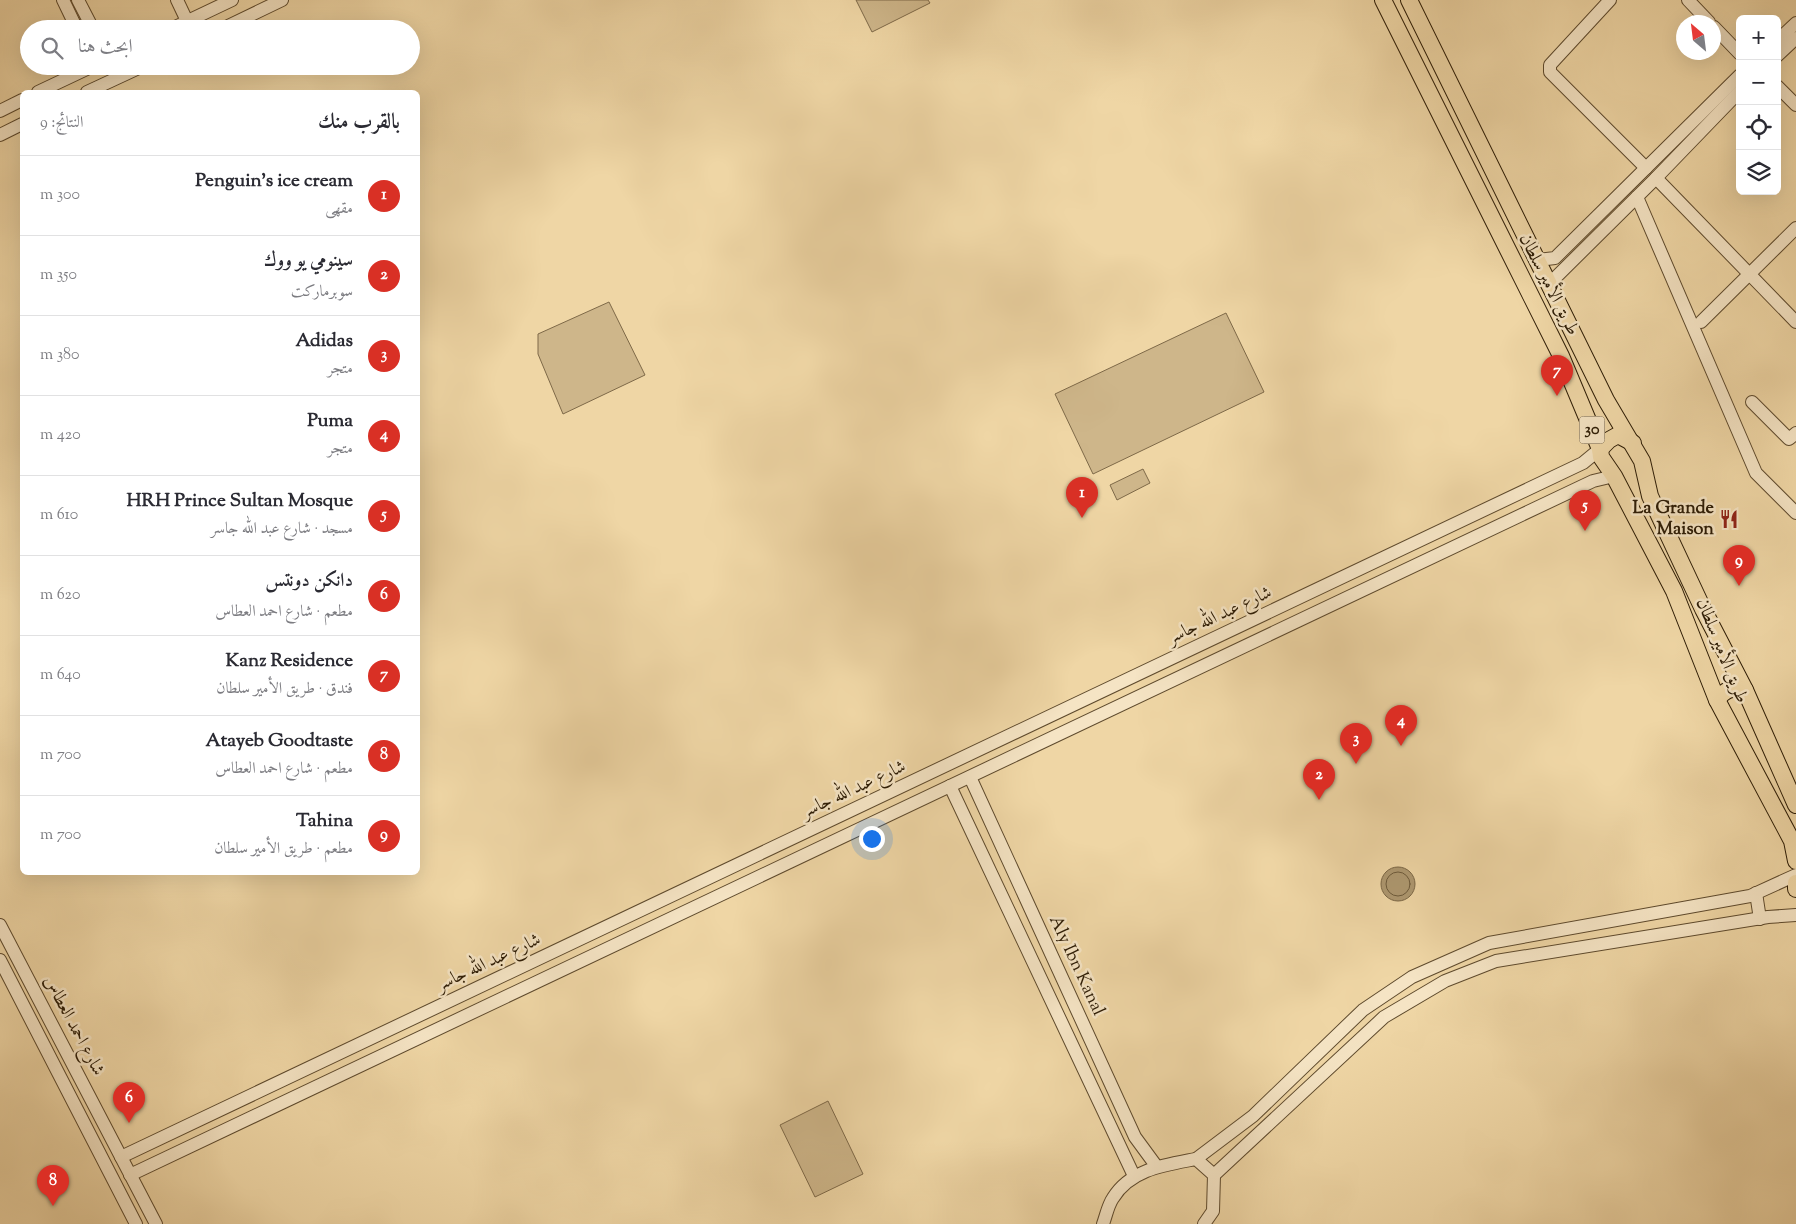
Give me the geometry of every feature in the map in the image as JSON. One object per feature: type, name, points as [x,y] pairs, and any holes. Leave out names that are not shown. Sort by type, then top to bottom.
[{"type":"main road","name":"طريق الأمير سلطان","points":[[1383,0],[1561,356],[1600,449],[1601,457],[1614,476],[1674,591],[1721,707],[1792,841],[1796,861]]},
{"type":"main road","name":"طريق الأمير سلطان","points":[[1409,0],[1606,400],[1642,461],[1650,496],[1703,610],[1748,697],[1796,805]]},
{"type":"main road","points":[[1600,449],[1609,440],[1618,435],[1632,443]]},
{"type":"main road","points":[[1734,688],[1748,697],[1746,712],[1736,716],[1721,707],[1723,692],[1734,688]]},
{"type":"main road","points":[[1796,883],[1796,889]]},
{"type":"street","points":[[63,0],[73,20]]},
{"type":"street","points":[[78,0],[88,20]]},
{"type":"street","points":[[177,0],[187,20]]},
{"type":"street","points":[[190,20],[232,0]]},
{"type":"street","points":[[241,20],[282,0]]},
{"type":"street","points":[[1610,0],[1550,65],[1550,72],[1646,168]]},
{"type":"street","points":[[1688,0],[1702,15]]},
{"type":"street","points":[[1781,38],[1796,23]]},
{"type":"street","points":[[1721,34],[1736,50]]},
{"type":"street","points":[[1781,52],[1796,38]]},
{"type":"street","points":[[42,90],[74,75]]},
{"type":"street","points":[[91,90],[124,75]]},
{"type":"street","points":[[1538,260],[1555,258],[1736,79]]},
{"type":"street","points":[[1781,90],[1796,105]]},
{"type":"street","points":[[1549,284],[1637,198],[1736,95]]},
{"type":"street","points":[[0,110],[20,101]]},
{"type":"street","points":[[0,135],[20,125]]},
{"type":"street","points":[[1656,178],[1796,322]]},
{"type":"street","points":[[1637,198],[1756,473],[1796,513]]},
{"type":"street","points":[[1701,322],[1796,228]]},
{"type":"street","points":[[1752,402],[1790,439],[1796,433]]},
{"type":"street","name":"شارع عبد الله جاسر","points":[[121,1157],[1583,463],[1600,449]]},
{"type":"street","points":[[130,1175],[1593,481],[1614,476]]},
{"type":"street","points":[[1099,693],[1109,711]]},
{"type":"street","name":"Aly Ibn Kanal","points":[[970,777],[1135,1137],[1157,1167]]},
{"type":"street","points":[[950,786],[1134,1176]]},
{"type":"street","points":[[1102,1224],[1112,1198],[1134,1176],[1157,1167],[1196,1159],[1260,1109],[1363,1010],[1412,976],[1489,943],[1691,907],[1756,893],[1796,875]]},
{"type":"street","points":[[1756,893],[1760,919]]},
{"type":"street","points":[[1691,907],[1695,929]]},
{"type":"street","points":[[1204,1224],[1213,1211],[1214,1175],[1384,1017],[1457,976],[1496,961],[1760,919],[1796,915]]},
{"type":"street","points":[[1636,917],[1639,938]]},
{"type":"street","name":"شارع احمد العطاس","points":[[0,925],[156,1224]]},
{"type":"street","points":[[1533,935],[1538,954]]},
{"type":"street","name":"شارع احمد العطاس","points":[[0,960],[136,1224]]},
{"type":"street","points":[[1450,960],[1457,976]]},
{"type":"street","points":[[1395,988],[1405,1004]]},
{"type":"street","points":[[382,1033],[388,1052]]},
{"type":"street","points":[[1330,1042],[1343,1056]]},
{"type":"street","points":[[1260,1109],[1272,1122]]},
{"type":"street","points":[[1196,1159],[1214,1175]]},
{"type":"shaded area","points":[[856,0],[928,0],[930,3],[872,32]]},
{"type":"shaded area","points":[[609,302],[645,375],[563,414],[538,354],[538,334]]},
{"type":"shaded area","points":[[1226,313],[1264,392],[1093,474],[1055,394]]},
{"type":"shaded area","points":[[1143,469],[1150,483],[1117,500],[1110,485]]},
{"type":"shaded area","points":[[828,1101],[863,1174],[815,1197],[780,1125]]},
{"type":"water","points":[[1398,867],[1410,872],[1415,884],[1410,896],[1398,901],[1386,896],[1381,884],[1386,872]]},
{"type":"place","name":"Kanz Residence","points":[[1557,396]]},
{"type":"place","name":"Penguin's ice cream","points":[[1082,518]]},
{"type":"place","name":"La Grande Maison","points":[[1729,519]]},
{"type":"place","name":"HRH Prince Sultan Mosque","points":[[1585,531]]},
{"type":"place","name":"Tahina","points":[[1739,586]]},
{"type":"place","name":"Puma","points":[[1401,746]]},
{"type":"place","name":"Adidas","points":[[1356,764]]},
{"type":"place","name":"سينومي يو ووك","points":[[1319,800]]},
{"type":"place","name":"دانكن دونتس","points":[[129,1123]]},
{"type":"place","name":"Atayeb Goodtaste","points":[[53,1206]]}]
